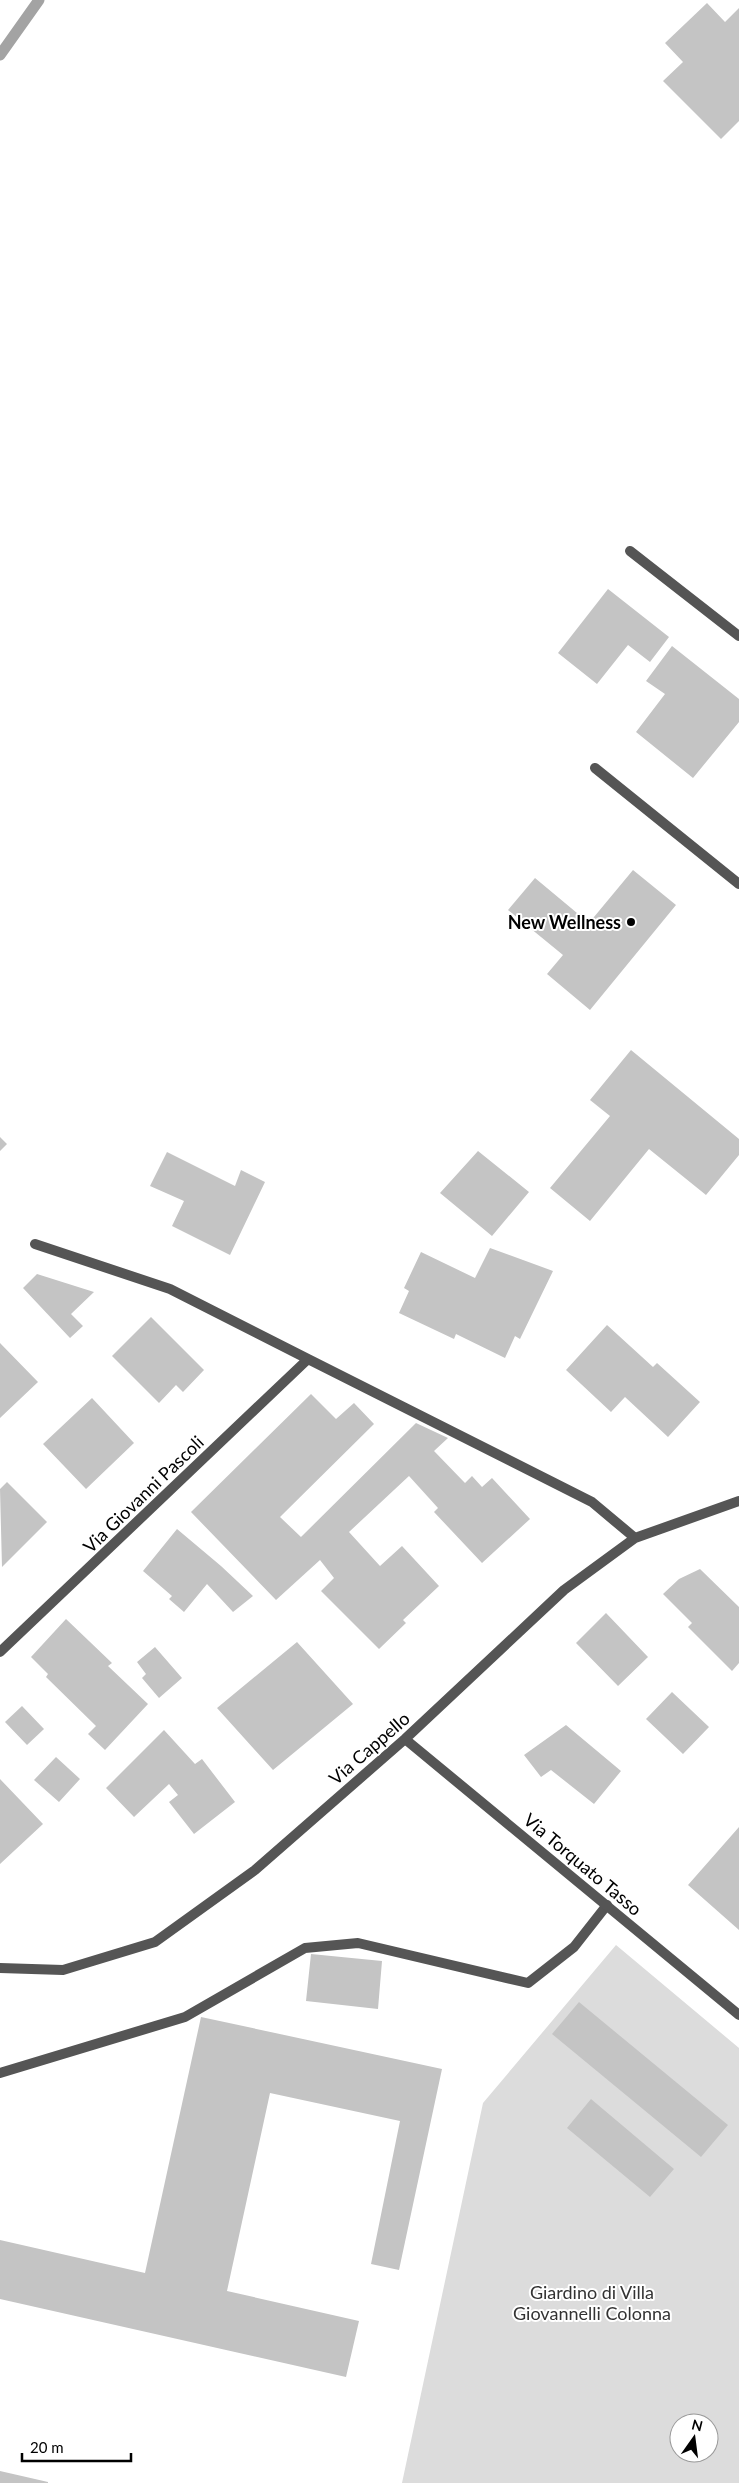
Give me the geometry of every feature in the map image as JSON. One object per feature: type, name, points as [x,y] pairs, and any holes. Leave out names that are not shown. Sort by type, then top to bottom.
[{"type":"street","points":[[630,551],[739,636]]},
{"type":"street","points":[[595,768],[739,884]]},
{"type":"street","points":[[35,1244],[170,1289],[592,1502],[636,1538]]},
{"type":"street","name":"Via Giovanni Pascoli","points":[[0,1652],[308,1359]]},
{"type":"street","name":"Via Cappello","points":[[0,1968],[63,1970],[155,1942],[255,1870],[405,1738],[564,1590],[636,1538],[739,1501]]},
{"type":"street","name":"Via Torquato Tasso","points":[[405,1738],[739,2015]]},
{"type":"street","points":[[0,2073],[185,2017],[305,1948],[358,1944],[528,1983],[574,1947],[607,1905]]},
{"type":"green space","name":"Giardino di Villa Giovannelli Colonna","points":[[616,1945],[739,2048],[739,2483],[402,2483],[483,2103]]},
{"type":"building","points":[[707,3],[725,22],[739,8],[739,121],[721,139],[663,81],[683,62],[665,43]]},
{"type":"building","points":[[608,589],[669,637],[650,662],[628,645],[597,684],[558,653]]},
{"type":"building","points":[[672,646],[739,699],[739,722],[693,778],[636,732],[665,694],[646,681]]},
{"type":"building","points":[[633,870],[676,905],[590,1010],[547,974],[563,955],[508,910],[535,878],[589,923]]},
{"type":"building","points":[[631,1050],[739,1139],[739,1155],[706,1195],[649,1149],[590,1221],[550,1188],[610,1116],[590,1100]]},
{"type":"building","points":[[0,1137],[7,1144],[0,1151]]},
{"type":"building","points":[[478,1151],[529,1192],[492,1236],[440,1193]]},
{"type":"building","points":[[167,1152],[235,1186],[241,1170],[265,1182],[230,1255],[172,1226],[184,1201],[150,1186]]},
{"type":"building","points":[[490,1248],[553,1271],[520,1339],[515,1336],[505,1358],[456,1334],[454,1339],[399,1313],[409,1291],[404,1288],[421,1252],[475,1278]]},
{"type":"building","points":[[37,1274],[94,1292],[71,1314],[83,1326],[70,1338],[23,1288]]},
{"type":"building","points":[[151,1317],[204,1370],[183,1392],[176,1385],[159,1403],[112,1356]]},
{"type":"building","points":[[607,1325],[653,1367],[657,1363],[700,1402],[668,1437],[625,1397],[611,1412],[566,1370]]},
{"type":"building","points":[[0,1343],[38,1382],[0,1418]]},
{"type":"building","points":[[311,1394],[336,1419],[354,1403],[374,1424],[280,1517],[301,1537],[416,1423],[448,1438],[434,1451],[465,1483],[472,1476],[482,1487],[492,1478],[530,1519],[482,1563],[434,1512],[438,1508],[409,1476],[349,1532],[380,1566],[402,1546],[439,1586],[403,1620],[406,1623],[379,1649],[321,1591],[334,1578],[320,1560],[276,1600],[191,1512]]},
{"type":"building","points":[[92,1398],[134,1443],[86,1489],[43,1444]]},
{"type":"building","points":[[7,1482],[47,1522],[2,1567],[0,1489]]},
{"type":"building","points":[[177,1529],[253,1596],[233,1612],[207,1584],[184,1612],[169,1599],[172,1596],[143,1571]]},
{"type":"building","points":[[700,1569],[739,1607],[739,1663],[732,1671],[688,1627],[692,1623],[663,1594],[679,1579]]},
{"type":"building","points":[[606,1613],[648,1657],[618,1686],[576,1643]]},
{"type":"building","points":[[66,1619],[112,1663],[108,1666],[148,1704],[105,1750],[88,1734],[96,1726],[46,1677],[48,1674],[31,1657]]},
{"type":"building","points":[[297,1642],[353,1704],[273,1770],[217,1708]]},
{"type":"building","points":[[155,1647],[182,1678],[159,1698],[142,1678],[146,1674],[137,1662]]},
{"type":"building","points":[[672,1692],[709,1727],[683,1754],[646,1719]]},
{"type":"building","points":[[22,1706],[44,1729],[27,1745],[5,1722]]},
{"type":"building","points":[[566,1725],[621,1771],[594,1804],[551,1770],[541,1777],[524,1755]]},
{"type":"building","points":[[164,1730],[195,1764],[202,1759],[235,1802],[194,1834],[169,1802],[178,1795],[169,1784],[134,1817],[106,1788]]},
{"type":"building","points":[[56,1757],[80,1779],[59,1802],[34,1780]]},
{"type":"building","points":[[0,1779],[43,1824],[0,1864]]},
{"type":"building","points":[[739,1827],[739,1930],[688,1885]]},
{"type":"building","points":[[311,1954],[382,1961],[378,2009],[306,2001]]},
{"type":"building","points":[[579,2002],[728,2125],[701,2157],[552,2034]]},
{"type":"building","points":[[201,2017],[442,2069],[399,2270],[371,2264],[400,2121],[270,2093],[227,2291],[359,2321],[346,2377],[0,2299],[0,2240],[145,2273]]},
{"type":"building","points":[[591,2099],[674,2169],[650,2197],[567,2128]]},
{"type":"building","points":[[0,2471],[48,2482],[48,2483],[0,2483]]},
{"type":"waterway","points":[[0,55],[39,0]]},
{"type":"place","name":"New Wellness","points":[[631,922]]}]
